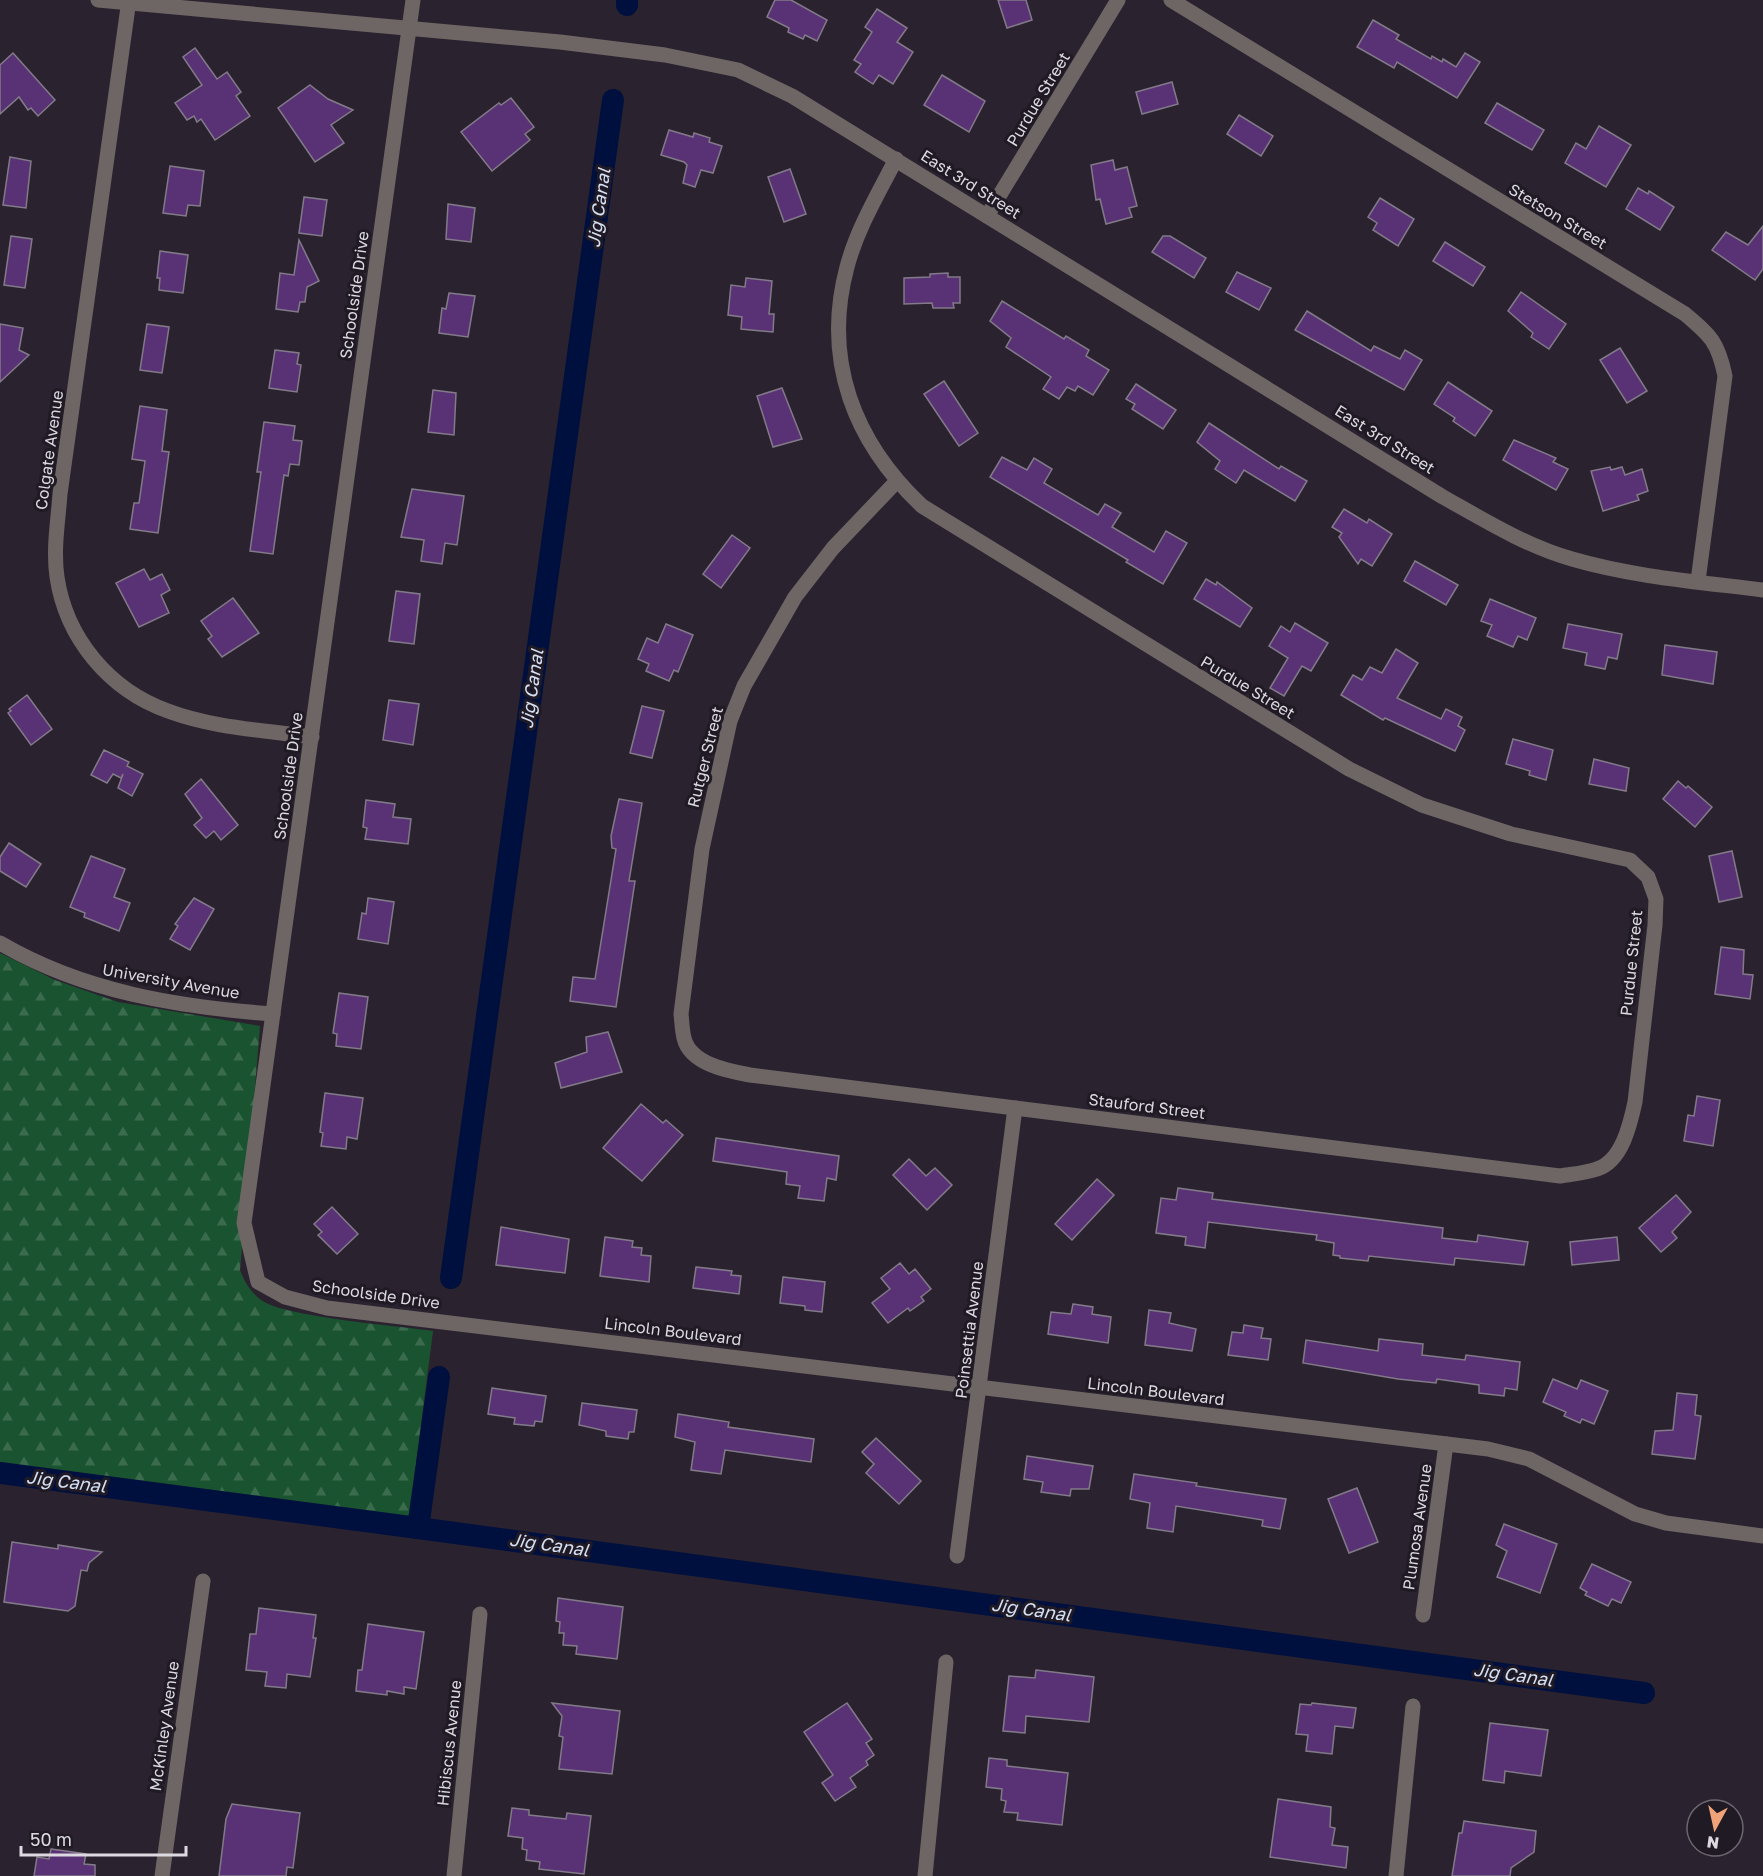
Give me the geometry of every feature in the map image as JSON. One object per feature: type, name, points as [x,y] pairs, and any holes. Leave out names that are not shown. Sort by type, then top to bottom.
[{"type":"street","name":"East 3rd Street","points":[[98,0],[665,54],[738,70],[792,96],[1443,497],[1500,529],[1570,558],[1628,573],[1763,590]]},
{"type":"street","name":"Schoolside Drive","points":[[413,0],[244,1222],[258,1282],[285,1297],[327,1308],[529,1332]]},
{"type":"street","name":"Purdue Street","points":[[987,216],[1118,0]]},
{"type":"street","name":"Stetson Street","points":[[1171,0],[1685,314],[1705,331],[1719,350],[1725,376],[1698,582]]},
{"type":"street","name":"Colgate Avenue","points":[[129,2],[57,524],[57,576],[64,607],[82,645],[100,668],[142,699],[168,711],[195,719],[312,737]]},
{"type":"street","name":"Purdue Street","points":[[896,159],[867,216],[848,265],[839,319],[843,372],[850,401],[875,453],[896,482],[922,506],[949,524],[1349,768],[1422,805],[1511,834],[1630,860],[1648,877],[1656,899],[1655,926],[1635,1102],[1630,1127],[1617,1153],[1599,1169]]},
{"type":"street","name":"Rutger Street","points":[[695,1053],[684,1041],[681,1014],[702,849],[730,721],[744,686],[795,597],[833,549],[896,482]]},
{"type":"street","name":"University Avenue","points":[[0,943],[59,973],[119,992],[198,1007],[273,1014]]},
{"type":"street","name":"Stauford Street","points":[[695,1053],[700,1060],[727,1071],[1015,1108],[1560,1176],[1599,1169]]},
{"type":"street","name":"Poinsettia Avenue","points":[[957,1556],[981,1387],[1015,1108]]},
{"type":"street","name":"Lincoln Boulevard","points":[[529,1332],[1488,1449],[1529,1459],[1635,1514],[1666,1523],[1763,1536]]},
{"type":"street","name":"Plumosa Avenue","points":[[1422,1615],[1446,1444]]},
{"type":"street","name":"McKinley Avenue","points":[[162,1876],[202,1581]]},
{"type":"street","name":"Hibiscus Avenue","points":[[454,1876],[480,1614]]},
{"type":"street","points":[[926,1876],[946,1662]]},
{"type":"street","points":[[1396,1876],[1413,1706]]},
{"type":"green space","points":[[0,953],[55,980],[118,1002],[260,1026],[240,1270],[254,1294],[273,1306],[316,1316],[433,1331],[407,1534],[0,1477]]},
{"type":"building","points":[[775,0],[791,0],[827,20],[817,41],[805,35],[803,39],[788,32],[789,28],[767,17]]},
{"type":"building","points":[[998,0],[1026,0],[1032,20],[1007,28]]},
{"type":"building","points":[[877,9],[907,28],[897,42],[913,52],[893,84],[879,75],[873,84],[855,72],[861,64],[854,60],[872,32],[865,27]]},
{"type":"building","points":[[1373,20],[1399,35],[1396,39],[1431,59],[1432,56],[1442,62],[1443,59],[1456,67],[1465,53],[1480,62],[1457,98],[1397,62],[1394,68],[1357,47]]},
{"type":"building","points":[[195,48],[217,79],[227,72],[241,92],[236,96],[250,116],[215,140],[201,119],[197,122],[194,116],[187,120],[175,103],[202,85],[183,57]]},
{"type":"building","points":[[13,53],[55,100],[38,116],[31,108],[28,110],[19,97],[0,114],[0,65]]},
{"type":"building","points":[[942,75],[985,101],[969,132],[924,105]]},
{"type":"building","points":[[1172,82],[1178,104],[1142,114],[1136,92]]},
{"type":"building","points":[[310,85],[328,99],[353,110],[331,125],[344,143],[315,162],[278,108]]},
{"type":"building","points":[[511,98],[534,127],[525,134],[530,140],[492,171],[461,132],[499,103],[501,105]]},
{"type":"building","points":[[1497,103],[1544,130],[1532,150],[1485,123]]},
{"type":"building","points":[[1239,115],[1273,136],[1261,156],[1227,134]]},
{"type":"building","points":[[1599,126],[1631,145],[1606,187],[1565,163],[1576,143],[1586,149]]},
{"type":"building","points":[[669,130],[693,137],[694,133],[710,138],[709,142],[722,146],[713,173],[701,170],[695,187],[683,183],[687,165],[684,162],[661,155]]},
{"type":"building","points":[[10,157],[31,161],[26,208],[3,205]]},
{"type":"building","points":[[1113,160],[1115,170],[1127,167],[1137,206],[1129,208],[1132,217],[1106,224],[1100,199],[1096,200],[1091,165]]},
{"type":"building","points":[[170,166],[204,171],[200,206],[188,205],[186,216],[163,213]]},
{"type":"building","points":[[790,169],[806,214],[784,222],[768,177]]},
{"type":"building","points":[[1638,188],[1648,194],[1649,191],[1674,207],[1660,230],[1626,209]]},
{"type":"building","points":[[304,197],[327,200],[322,236],[299,233]]},
{"type":"building","points":[[1380,198],[1414,219],[1398,246],[1373,230],[1377,223],[1368,217]]},
{"type":"building","points":[[448,204],[475,208],[471,242],[446,239]]},
{"type":"building","points":[[1763,226],[1763,269],[1755,280],[1712,250],[1726,232],[1748,245]]},
{"type":"building","points":[[11,236],[32,239],[25,288],[4,285]]},
{"type":"building","points":[[1163,236],[1170,236],[1206,258],[1194,278],[1152,252]]},
{"type":"building","points":[[299,240],[319,281],[307,287],[305,302],[300,302],[298,312],[276,309],[280,273],[294,275]]},
{"type":"building","points":[[1445,242],[1485,267],[1473,286],[1433,261]]},
{"type":"building","points":[[160,251],[188,255],[183,293],[159,290],[160,278],[157,278]]},
{"type":"building","points":[[1237,272],[1271,288],[1259,310],[1226,292]]},
{"type":"building","points":[[948,273],[948,277],[960,277],[960,303],[953,303],[954,308],[933,308],[932,303],[904,304],[904,278],[930,277],[930,274]]},
{"type":"building","points":[[746,278],[772,281],[769,314],[774,314],[773,332],[741,329],[742,317],[728,315],[731,285],[745,287]]},
{"type":"building","points":[[1521,292],[1566,324],[1549,349],[1531,337],[1533,333],[1508,311]]},
{"type":"building","points":[[449,293],[475,296],[468,337],[439,333],[442,308],[446,309]]},
{"type":"building","points":[[1002,301],[1064,339],[1066,336],[1089,350],[1086,356],[1109,370],[1093,395],[1078,386],[1075,391],[1067,387],[1059,399],[1043,389],[1051,377],[1006,347],[1011,338],[990,321]]},
{"type":"building","points":[[1307,311],[1371,351],[1374,346],[1400,359],[1405,350],[1422,360],[1404,390],[1295,330]]},
{"type":"building","points":[[0,324],[23,328],[19,350],[29,355],[0,382]]},
{"type":"building","points":[[147,324],[169,327],[162,373],[140,370]]},
{"type":"building","points":[[1620,348],[1647,391],[1627,403],[1600,360]]},
{"type":"building","points":[[275,350],[299,353],[297,364],[301,365],[297,392],[269,388]]},
{"type":"building","points":[[944,381],[978,433],[959,446],[924,394]]},
{"type":"building","points":[[1448,382],[1492,411],[1475,436],[1453,421],[1455,418],[1434,404]]},
{"type":"building","points":[[1136,384],[1176,410],[1163,429],[1132,409],[1135,404],[1126,399]]},
{"type":"building","points":[[782,388],[802,439],[773,447],[757,396]]},
{"type":"building","points":[[433,390],[456,393],[454,435],[428,432]]},
{"type":"building","points":[[140,406],[167,410],[162,451],[169,452],[158,533],[130,529],[134,503],[139,503],[145,461],[132,459]]},
{"type":"building","points":[[264,422],[295,426],[293,440],[302,441],[299,465],[290,464],[288,476],[284,475],[273,554],[250,551],[261,472],[257,472]]},
{"type":"building","points":[[1209,423],[1279,469],[1281,466],[1307,481],[1295,501],[1244,470],[1236,483],[1215,469],[1220,461],[1197,442]]},
{"type":"building","points":[[1514,440],[1556,458],[1553,462],[1568,469],[1556,490],[1503,460]]},
{"type":"building","points":[[1002,457],[1027,470],[1034,458],[1052,469],[1044,483],[1098,515],[1105,504],[1121,513],[1112,527],[1154,552],[1166,531],[1187,543],[1163,584],[1126,562],[1128,560],[990,477]]},
{"type":"building","points":[[1610,467],[1611,470],[1622,467],[1625,475],[1642,469],[1648,491],[1637,495],[1639,500],[1603,511],[1591,471]]},
{"type":"building","points":[[412,489],[464,496],[457,545],[445,543],[442,564],[421,561],[424,540],[401,537]]},
{"type":"building","points":[[1344,509],[1367,523],[1369,519],[1392,534],[1372,566],[1361,559],[1358,564],[1339,537],[1342,533],[1332,527]]},
{"type":"building","points":[[732,535],[750,548],[721,588],[703,574]]},
{"type":"building","points":[[1415,561],[1458,585],[1446,605],[1404,581]]},
{"type":"building","points":[[144,569],[150,580],[162,574],[170,590],[161,595],[169,613],[139,627],[116,583]]},
{"type":"building","points":[[1206,579],[1216,585],[1217,582],[1252,608],[1240,627],[1194,599]]},
{"type":"building","points":[[396,591],[420,594],[414,644],[389,641]]},
{"type":"building","points":[[233,598],[259,633],[222,657],[208,639],[212,636],[201,621]]},
{"type":"building","points":[[1490,599],[1536,618],[1527,640],[1518,636],[1513,647],[1487,636],[1492,625],[1481,621]]},
{"type":"building","points":[[1295,623],[1328,643],[1311,671],[1302,666],[1284,696],[1270,688],[1288,658],[1269,646],[1281,626],[1290,632]]},
{"type":"building","points":[[666,624],[693,635],[678,672],[674,670],[669,681],[646,671],[649,664],[638,659],[647,638],[658,643]]},
{"type":"building","points":[[1568,624],[1622,634],[1617,659],[1608,657],[1605,669],[1585,665],[1587,653],[1563,648]]},
{"type":"building","points":[[1665,645],[1717,652],[1713,684],[1662,675]]},
{"type":"building","points":[[1396,649],[1418,663],[1397,698],[1441,719],[1446,709],[1462,717],[1458,726],[1465,730],[1455,751],[1385,718],[1383,720],[1341,695],[1353,675],[1362,680],[1370,667],[1382,673]]},
{"type":"building","points":[[27,695],[52,729],[31,745],[8,713],[11,711],[9,709]]},
{"type":"building","points":[[389,700],[419,704],[413,745],[383,740]]},
{"type":"building","points":[[642,706],[664,711],[652,758],[630,753]]},
{"type":"building","points":[[1513,739],[1553,750],[1546,780],[1529,775],[1530,771],[1506,764]]},
{"type":"building","points":[[104,750],[129,762],[127,766],[143,774],[132,796],[118,788],[123,774],[121,778],[113,774],[107,783],[91,775]]},
{"type":"building","points":[[1594,759],[1629,768],[1626,791],[1589,784]]},
{"type":"building","points":[[201,779],[238,825],[221,840],[214,831],[206,838],[194,825],[202,818],[185,794]]},
{"type":"building","points":[[1678,781],[1686,788],[1688,786],[1712,807],[1695,827],[1663,799]]},
{"type":"building","points":[[619,799],[642,803],[629,881],[635,881],[616,1007],[570,1001],[573,977],[595,979],[616,849],[612,848],[611,836]]},
{"type":"building","points":[[366,800],[395,804],[393,817],[411,819],[408,844],[365,839],[367,828],[363,827]]},
{"type":"building","points":[[9,843],[41,864],[26,887],[0,871],[0,857]]},
{"type":"building","points":[[1732,851],[1742,897],[1719,902],[1709,856]]},
{"type":"building","points":[[91,856],[125,869],[114,897],[130,903],[119,931],[84,917],[85,913],[70,907]]},
{"type":"building","points":[[194,898],[214,909],[190,950],[170,939],[178,926],[175,924]]},
{"type":"building","points":[[368,898],[394,902],[388,944],[358,939],[362,913],[366,914]]},
{"type":"building","points":[[1721,947],[1744,950],[1743,974],[1753,975],[1750,999],[1715,994]]},
{"type":"building","points":[[339,993],[368,997],[361,1049],[336,1046],[337,1034],[333,1033]]},
{"type":"building","points":[[608,1032],[622,1072],[561,1088],[555,1063],[587,1052],[586,1037]]},
{"type":"building","points":[[325,1093],[363,1098],[357,1139],[347,1137],[346,1149],[321,1146],[323,1133],[320,1132]]},
{"type":"building","points":[[1697,1096],[1720,1100],[1713,1146],[1684,1141],[1688,1115],[1694,1116]]},
{"type":"building","points":[[641,1104],[663,1123],[666,1120],[683,1135],[642,1181],[603,1148]]},
{"type":"building","points":[[716,1138],[839,1156],[836,1180],[827,1178],[824,1201],[798,1198],[800,1186],[786,1184],[787,1172],[713,1161]]},
{"type":"building","points":[[909,1159],[926,1176],[935,1168],[952,1185],[927,1210],[893,1175]]},
{"type":"building","points":[[1097,1179],[1114,1195],[1072,1240],[1055,1224]]},
{"type":"building","points":[[1178,1188],[1213,1193],[1212,1199],[1443,1228],[1442,1238],[1477,1242],[1478,1235],[1528,1242],[1524,1265],[1455,1258],[1454,1265],[1369,1256],[1368,1261],[1340,1258],[1340,1256],[1333,1255],[1334,1243],[1316,1240],[1317,1235],[1208,1222],[1205,1248],[1185,1245],[1186,1237],[1156,1233],[1161,1198],[1176,1200]]},
{"type":"building","points":[[1676,1195],[1691,1212],[1672,1232],[1677,1238],[1661,1252],[1639,1228]]},
{"type":"building","points":[[332,1207],[358,1234],[337,1254],[318,1235],[322,1232],[314,1224]]},
{"type":"building","points":[[501,1227],[569,1239],[565,1273],[496,1265]]},
{"type":"building","points":[[605,1237],[633,1241],[632,1247],[642,1248],[641,1255],[651,1256],[649,1282],[600,1276]]},
{"type":"building","points":[[1617,1237],[1619,1260],[1572,1265],[1570,1242]]},
{"type":"building","points":[[900,1263],[909,1274],[915,1269],[931,1289],[921,1297],[924,1301],[910,1311],[908,1308],[888,1323],[872,1303],[890,1289],[881,1278]]},
{"type":"building","points":[[696,1267],[732,1271],[731,1275],[741,1276],[739,1294],[693,1288]]},
{"type":"building","points":[[783,1277],[825,1282],[822,1312],[805,1310],[805,1306],[780,1303]]},
{"type":"building","points":[[1073,1304],[1093,1307],[1092,1314],[1111,1317],[1108,1343],[1048,1334],[1051,1312],[1071,1314]]},
{"type":"building","points":[[1149,1310],[1171,1313],[1169,1323],[1196,1329],[1192,1351],[1145,1345]]},
{"type":"building","points":[[1244,1325],[1263,1328],[1261,1338],[1271,1339],[1268,1360],[1228,1355],[1232,1332],[1243,1333]]},
{"type":"building","points":[[1379,1339],[1423,1344],[1422,1355],[1465,1360],[1466,1355],[1520,1362],[1517,1390],[1505,1388],[1504,1396],[1479,1393],[1479,1385],[1437,1379],[1436,1383],[1398,1379],[1303,1363],[1306,1340],[1378,1351]]},
{"type":"building","points":[[1553,1379],[1577,1389],[1581,1380],[1608,1391],[1594,1424],[1582,1419],[1580,1423],[1564,1416],[1566,1412],[1543,1402]]},
{"type":"building","points":[[492,1388],[546,1396],[542,1422],[535,1421],[534,1426],[514,1424],[515,1418],[488,1414]]},
{"type":"building","points":[[1677,1393],[1697,1395],[1695,1415],[1701,1416],[1695,1459],[1652,1454],[1655,1431],[1673,1430]]},
{"type":"building","points":[[582,1403],[637,1410],[634,1432],[629,1432],[628,1439],[606,1436],[606,1431],[579,1425]]},
{"type":"building","points":[[678,1414],[729,1422],[728,1427],[814,1439],[811,1462],[725,1450],[721,1474],[691,1470],[695,1442],[675,1437]]},
{"type":"building","points":[[876,1438],[921,1481],[899,1504],[866,1473],[874,1464],[862,1452]]},
{"type":"building","points":[[1027,1456],[1093,1466],[1089,1489],[1071,1489],[1070,1496],[1041,1492],[1043,1482],[1024,1479]]},
{"type":"building","points":[[1134,1474],[1286,1499],[1280,1529],[1262,1526],[1263,1520],[1176,1506],[1173,1532],[1147,1528],[1150,1503],[1130,1499]]},
{"type":"building","points":[[1357,1488],[1378,1542],[1349,1553],[1328,1499]]},
{"type":"building","points":[[1504,1524],[1557,1544],[1540,1593],[1497,1577],[1507,1551],[1496,1545]]},
{"type":"building","points":[[12,1542],[58,1549],[58,1545],[102,1552],[89,1563],[87,1571],[81,1570],[75,1606],[68,1611],[4,1602]]},
{"type":"building","points":[[1592,1564],[1631,1582],[1621,1603],[1612,1599],[1608,1606],[1585,1595],[1587,1592],[1580,1588]]},
{"type":"building","points":[[558,1598],[623,1607],[617,1659],[576,1654],[577,1646],[563,1645],[564,1633],[559,1633],[560,1622],[556,1621]]},
{"type":"building","points":[[259,1608],[316,1615],[313,1638],[316,1638],[310,1677],[287,1674],[286,1688],[265,1686],[267,1672],[246,1670],[250,1634],[256,1634]]},
{"type":"building","points":[[368,1624],[424,1632],[416,1689],[404,1687],[404,1694],[387,1691],[387,1695],[356,1691],[358,1670],[362,1670]]},
{"type":"building","points":[[1036,1670],[1094,1677],[1089,1722],[1026,1716],[1025,1733],[1003,1731],[1009,1676],[1035,1678]]},
{"type":"building","points":[[552,1703],[620,1711],[612,1774],[559,1769],[563,1737],[559,1736],[562,1716]]},
{"type":"building","points":[[847,1703],[872,1739],[866,1743],[874,1755],[866,1761],[868,1765],[850,1778],[856,1787],[835,1801],[822,1783],[833,1775],[804,1732]]},
{"type":"building","points":[[1312,1703],[1356,1708],[1353,1728],[1335,1726],[1332,1754],[1306,1751],[1308,1735],[1296,1734],[1300,1704],[1311,1705]]},
{"type":"building","points":[[1490,1723],[1548,1730],[1541,1776],[1505,1771],[1504,1783],[1483,1780]]},
{"type":"building","points":[[989,1758],[1007,1760],[1007,1766],[1068,1773],[1062,1825],[1017,1820],[1018,1813],[1004,1812],[1006,1801],[1001,1800],[1002,1789],[986,1787]]},
{"type":"building","points":[[1278,1799],[1331,1807],[1330,1827],[1335,1828],[1332,1845],[1348,1847],[1346,1868],[1270,1857]]},
{"type":"building","points":[[232,1804],[300,1813],[293,1868],[287,1867],[286,1876],[219,1876],[226,1819]]},
{"type":"building","points":[[512,1808],[529,1810],[529,1815],[566,1819],[567,1813],[591,1816],[584,1874],[539,1869],[540,1862],[526,1860],[527,1850],[522,1849],[523,1838],[508,1836]]},
{"type":"building","points":[[1464,1821],[1536,1831],[1534,1852],[1511,1868],[1510,1876],[1452,1876],[1459,1833],[1462,1833]]},
{"type":"building","points":[[51,1849],[86,1854],[84,1864],[95,1865],[95,1876],[34,1876],[37,1857],[49,1859]]},
{"type":"waterway","name":"Jig Canal","points":[[627,0],[627,5]]},
{"type":"waterway","name":"Jig Canal","points":[[451,1278],[613,100]]},
{"type":"waterway","name":"Jig Canal","points":[[0,1473],[418,1528],[439,1377]]},
{"type":"waterway","name":"Jig Canal","points":[[418,1528],[1644,1693]]}]
